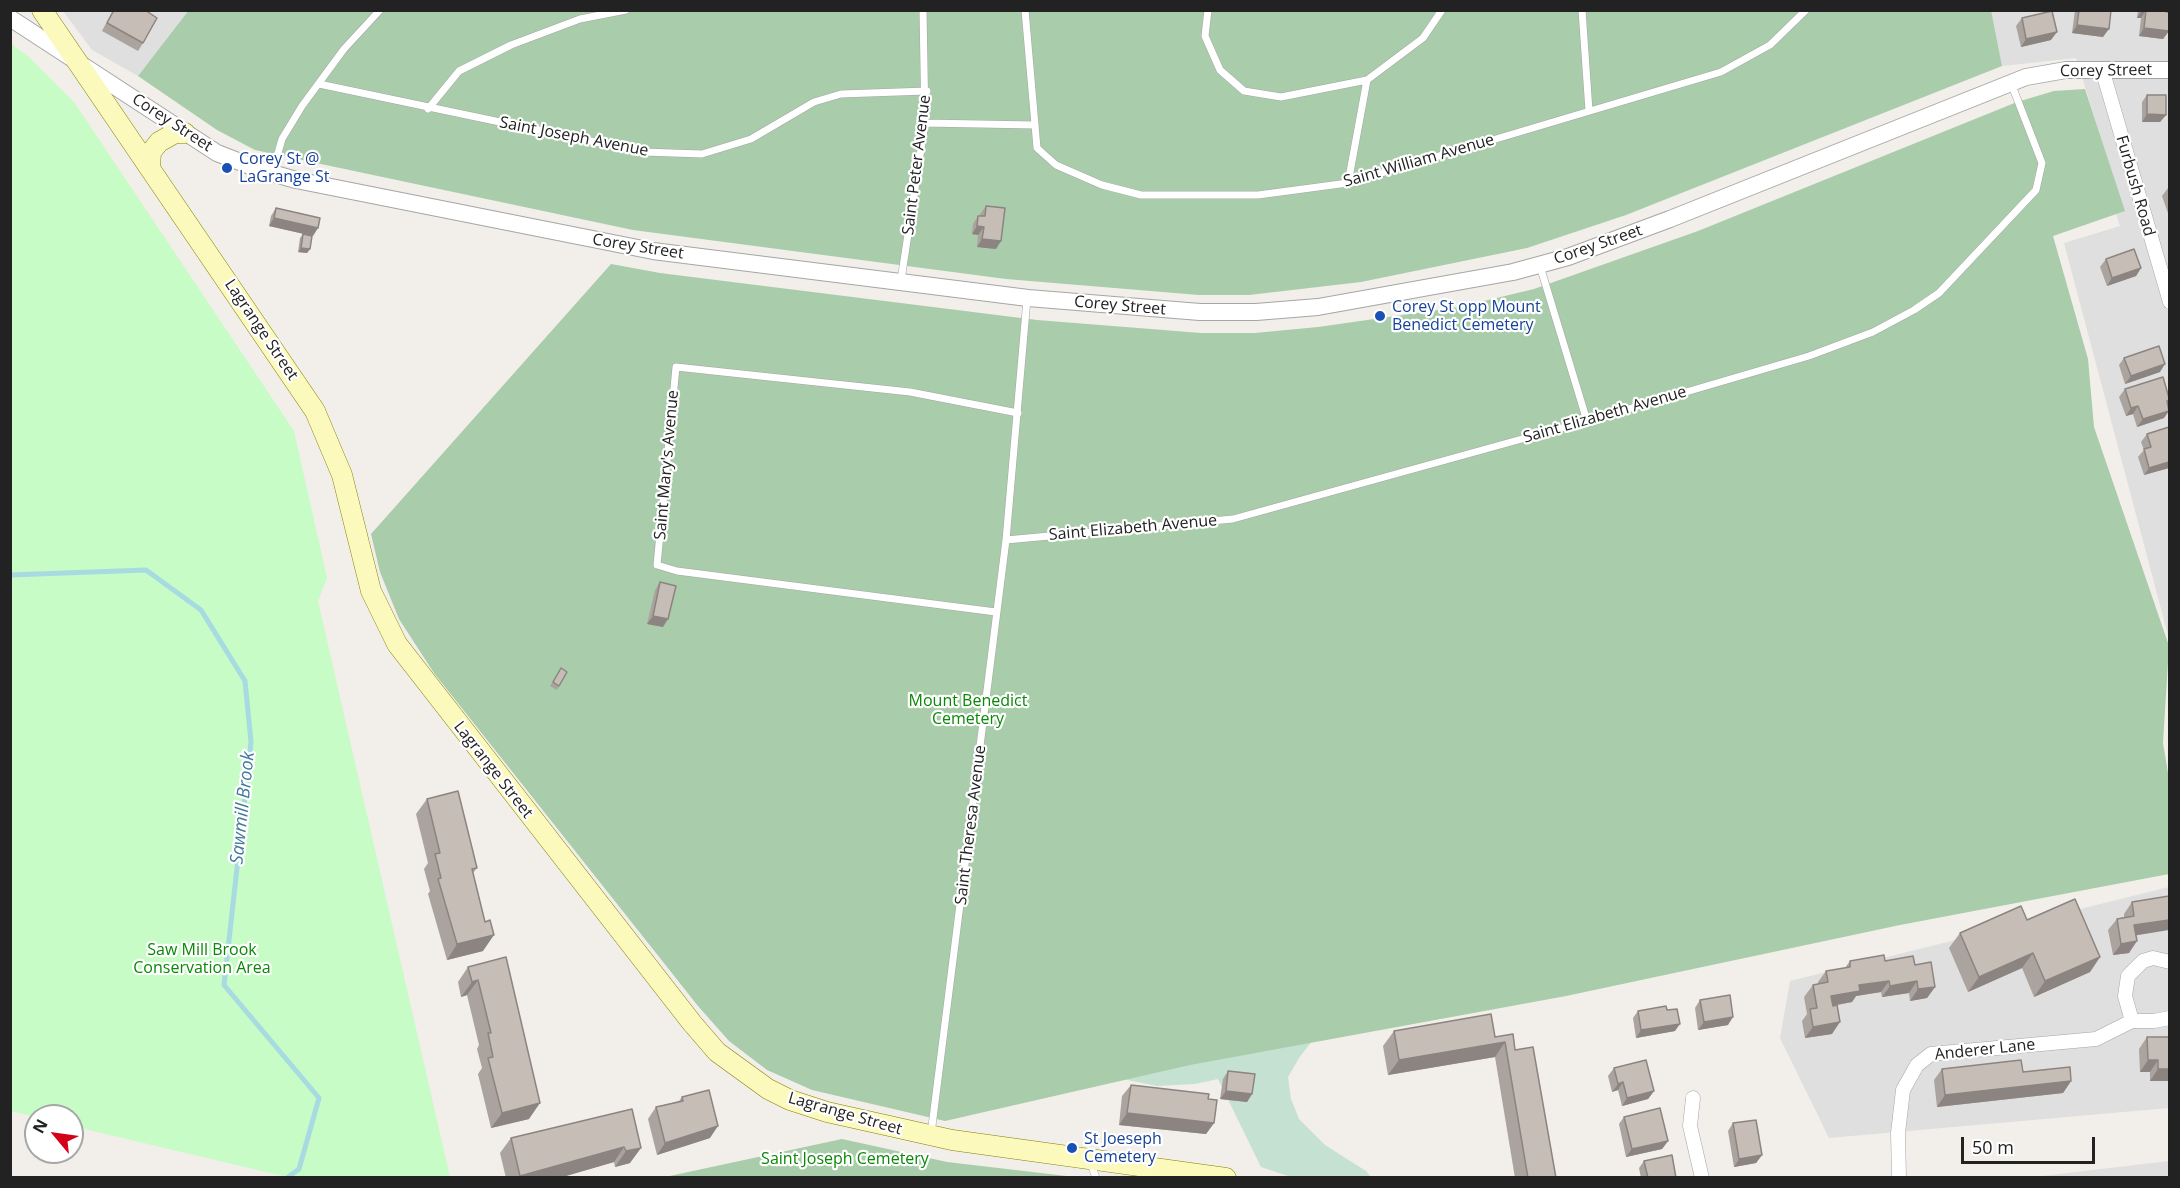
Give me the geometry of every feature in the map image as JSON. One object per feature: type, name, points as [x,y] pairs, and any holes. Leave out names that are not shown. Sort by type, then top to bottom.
[{"type":"main road","name":"Lagrange Street","points":[[42,10],[286,366],[322,424],[342,475],[371,591],[397,644],[692,1023],[726,1060],[778,1095],[827,1112],[931,1137],[1092,1168],[1226,1178]]},
{"type":"main road","points":[[150,167],[152,152],[159,141],[175,133],[186,133]]},
{"type":"street","name":"Corey Street","points":[[10,18],[224,156],[272,174],[618,245],[1028,298],[1200,312],[1266,312],[1318,307],[1453,285],[1540,265],[1670,219],[2011,82],[2052,72],[2102,69],[2169,70]]},
{"type":"street","name":"Furbush Road","points":[[2102,69],[2169,302]]},
{"type":"street","points":[[2132,1021],[2125,996],[2128,976],[2143,962],[2153,958],[2169,962]]},
{"type":"street","name":"Anderer Lane","points":[[1899,1178],[1898,1125],[1903,1090],[1917,1065],[1931,1054],[2096,1039],[2132,1021],[2169,1018]]},
{"type":"street","points":[[1693,1098],[1690,1126],[1702,1178]]},
{"type":"lane","points":[[272,174],[282,139],[344,49],[380,10]]},
{"type":"lane","points":[[428,109],[459,71],[511,45],[580,19],[627,10]]},
{"type":"lane","name":"Saint Peter Avenue","points":[[901,283],[925,123],[927,91],[923,10]]},
{"type":"lane","name":"Saint William Avenue","points":[[1025,10],[1037,148],[1056,165],[1102,185],[1141,195],[1258,195],[1348,183],[1721,72],[1770,45],[1806,10]]},
{"type":"lane","points":[[1208,10],[1205,36],[1220,70],[1244,91],[1281,97],[1367,80],[1423,39],[1442,10]]},
{"type":"lane","points":[[1582,10],[1589,111]]},
{"type":"lane","points":[[1348,183],[1367,80]]},
{"type":"lane","name":"Saint Elizabeth Avenue","points":[[1006,540],[1233,519],[1587,421],[1840,346],[1904,316],[1939,293],[2031,196],[2042,171],[2040,156],[2011,82]]},
{"type":"lane","name":"Saint Joseph Avenue","points":[[319,84],[428,109],[643,152],[702,154],[751,139],[814,102],[841,94],[927,91]]},
{"type":"lane","points":[[925,123],[1034,125]]},
{"type":"lane","points":[[1540,265],[1587,421]]},
{"type":"lane","name":"Saint Theresa Avenue","points":[[931,1137],[970,844],[1006,540],[1028,298]]},
{"type":"lane","name":"Saint Mary's Avenue","points":[[996,612],[677,571],[657,565],[676,367],[910,392],[1017,414]]},
{"type":"shaded area","points":[[63,11],[189,11],[138,76],[92,50]]},
{"type":"shaded area","points":[[1991,11],[2169,11],[2169,639],[2064,243],[2120,226],[2116,214],[2124,211],[2076,58],[2002,66]]},
{"type":"shaded area","points":[[2169,887],[2169,1108],[1829,1138],[1780,1038],[1790,981]]},
{"type":"shaded area","points":[[2169,1161],[2169,1177],[2033,1177]]},
{"type":"green space","points":[[189,10],[1991,10],[2002,66],[1626,215],[1527,248],[1361,282],[1249,295],[1199,295],[1006,279],[633,230],[255,150],[217,130],[138,76]]},
{"type":"green space","name":"Saw Mill Brook Conservation Area","points":[[10,43],[29,57],[74,102],[294,431],[327,578],[318,601],[450,1177],[287,1177],[84,1129],[84,1104],[24,1104],[24,1114],[11,1111]]},
{"type":"green space","name":"Mount Benedict Cemetery","points":[[2085,89],[2125,211],[2053,236],[2088,359],[2094,427],[2169,646],[2163,743],[2169,779],[2169,874],[1900,925],[1566,996],[1190,1065],[945,1121],[812,1090],[767,1070],[729,1041],[698,1006],[434,673],[399,619],[380,572],[371,534],[611,264],[660,273],[1037,320],[1201,333],[1255,333],[1318,327],[1459,307],[1534,289],[1698,231],[2017,102],[2054,91]]},
{"type":"green space","points":[[1325,1024],[1299,1058],[1288,1077],[1291,1099],[1299,1119],[1325,1145],[1366,1171],[1371,1177],[1291,1177],[1261,1167],[1218,1079],[1195,1084],[1157,1086],[1113,1077]]},
{"type":"green space","name":"Saint Joseph Cemetery","points":[[842,1139],[947,1162],[1075,1177],[665,1177]]},
{"type":"building","points":[[114,10],[145,10],[157,18],[143,43],[107,23]]},
{"type":"building","points":[[2079,10],[2111,10],[2109,29],[2077,25]]},
{"type":"building","points":[[2146,10],[2169,12],[2169,31],[2144,28]]},
{"type":"building","points":[[2052,11],[2057,32],[2026,39],[2022,18]]},
{"type":"building","points":[[2147,95],[2166,95],[2166,115],[2147,114]]},
{"type":"building","points":[[986,206],[1005,208],[1001,241],[982,239],[984,227],[977,226],[978,216],[985,216]]},
{"type":"building","points":[[276,208],[320,218],[318,228],[274,218]]},
{"type":"building","points":[[303,234],[312,236],[310,249],[301,248]]},
{"type":"building","points":[[2134,249],[2141,268],[2112,278],[2106,259]]},
{"type":"building","points":[[2159,346],[2165,364],[2131,376],[2124,358]]},
{"type":"building","points":[[2163,377],[2169,398],[2167,401],[2169,411],[2143,419],[2138,406],[2131,408],[2125,389]]},
{"type":"building","points":[[2169,427],[2169,462],[2149,468],[2144,449],[2151,447],[2147,434]]},
{"type":"building","points":[[660,582],[676,586],[668,619],[653,616]]},
{"type":"building","points":[[561,668],[567,672],[559,686],[553,682]]},
{"type":"building","points":[[458,791],[477,868],[472,869],[485,922],[490,920],[494,935],[457,944],[438,879],[441,878],[435,854],[440,853],[427,799]]},
{"type":"building","points":[[2169,896],[2169,920],[2134,925],[2137,941],[2121,944],[2117,919],[2134,916],[2132,902]]},
{"type":"building","points":[[2075,899],[2100,957],[2045,981],[2033,953],[1979,977],[1960,933],[2021,906],[2027,920]]},
{"type":"building","points":[[1884,955],[1885,961],[1913,956],[1915,965],[1931,962],[1935,987],[1918,989],[1917,981],[1890,986],[1889,981],[1859,985],[1860,991],[1831,996],[1833,1006],[1837,1005],[1840,1022],[1813,1027],[1810,1009],[1817,1008],[1813,985],[1828,982],[1826,971],[1850,967],[1850,961]]},
{"type":"building","points":[[506,957],[540,1103],[502,1113],[488,1058],[493,1057],[488,1033],[491,1033],[478,980],[472,982],[468,967]]},
{"type":"building","points":[[1730,995],[1733,1017],[1704,1022],[1700,1000]]},
{"type":"building","points":[[1666,1006],[1667,1010],[1677,1009],[1680,1024],[1641,1030],[1638,1011]]},
{"type":"building","points":[[1491,1014],[1495,1037],[1513,1034],[1515,1050],[1533,1047],[1556,1178],[1528,1178],[1505,1042],[1399,1060],[1394,1031]]},
{"type":"building","points":[[2147,1037],[2169,1037],[2169,1069],[2158,1069],[2158,1060],[2148,1060]]},
{"type":"building","points":[[1646,1060],[1654,1091],[1627,1098],[1623,1082],[1618,1084],[1614,1068]]},
{"type":"building","points":[[2021,1060],[2023,1072],[2070,1067],[2071,1081],[1945,1095],[1942,1069]]},
{"type":"building","points":[[1228,1071],[1255,1074],[1252,1094],[1226,1091]]},
{"type":"building","points":[[1131,1085],[1209,1094],[1208,1099],[1217,1100],[1214,1123],[1127,1113]]},
{"type":"building","points":[[709,1090],[718,1126],[665,1143],[656,1107],[683,1101],[682,1097]]},
{"type":"building","points":[[1660,1108],[1668,1141],[1632,1149],[1624,1117]]},
{"type":"building","points":[[632,1109],[641,1148],[626,1151],[624,1147],[520,1176],[511,1138]]},
{"type":"building","points":[[1756,1120],[1762,1155],[1739,1159],[1733,1123]]},
{"type":"building","points":[[1672,1155],[1676,1178],[1648,1178],[1644,1161]]},
{"type":"waterway","name":"Sawmill Brook","points":[[10,575],[146,570],[201,610],[245,681],[251,742],[224,985],[319,1098],[299,1169],[287,1178]]},
{"type":"place","name":"Corey St @ LaGrange St","points":[[227,168]]},
{"type":"place","name":"Corey St opp Mount Benedict Cemetery","points":[[1380,316]]},
{"type":"place","name":"St Joeseph Cemetery","points":[[1072,1148]]}]
